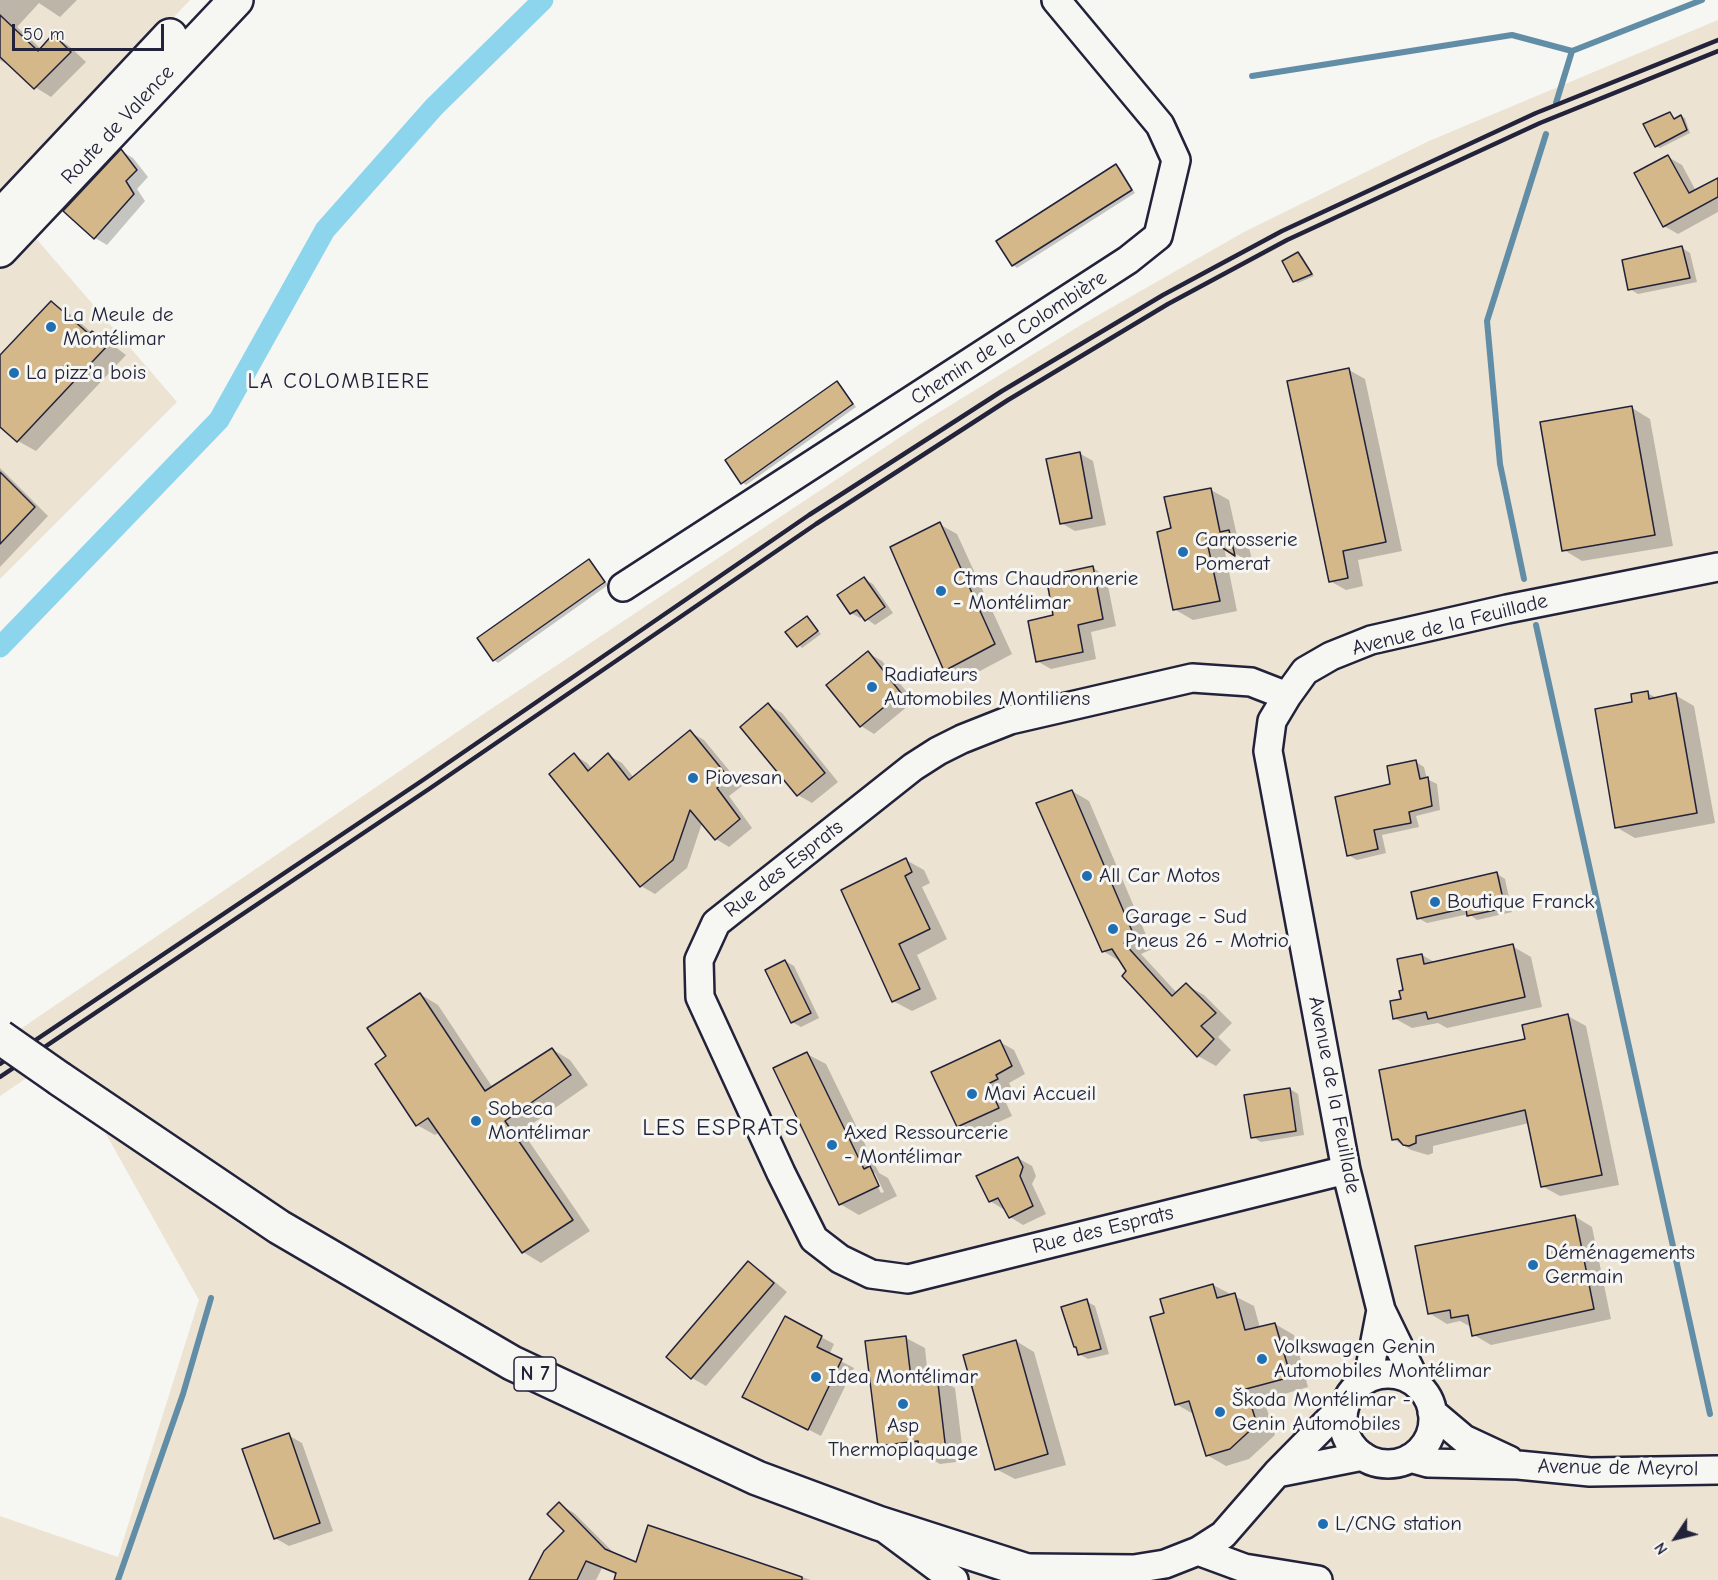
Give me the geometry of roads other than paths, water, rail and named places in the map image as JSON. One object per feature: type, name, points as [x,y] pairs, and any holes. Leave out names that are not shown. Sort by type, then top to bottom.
[{"type":"main road","name":"Route de Valence","points":[[0,217],[204,0]]},
{"type":"main road","name":"Route de Valence","points":[[0,250],[236,0]]},
{"type":"main road","name":"N 7","points":[[0,1037],[279,1227],[512,1363],[757,1478],[878,1523],[1055,1580]]},
{"type":"street","name":"Chemin de la Colombière","points":[[623,587],[1128,260],[1158,237],[1176,160],[1160,125],[1056,0]]},
{"type":"street","name":"Avenue de la Feuillade","points":[[1417,1384],[1382,1310],[1347,1170],[1268,751],[1272,721],[1305,671],[1331,656],[1371,640],[1496,611],[1718,567]]},
{"type":"street","name":"Rue des Esprats","points":[[1287,696],[1251,682],[1191,678],[1010,720],[962,738],[913,767],[716,923],[699,960],[700,997],[814,1239],[840,1259],[871,1274],[908,1279],[1347,1170]]},
{"type":"street","name":"Avenue de la Feuillade","points":[[1368,1378],[1382,1310]]},
{"type":"street","points":[[1380,1374],[1406,1377],[1417,1384],[1430,1401],[1432,1412],[1429,1438],[1421,1449],[1410,1458],[1399,1462],[1374,1461],[1363,1456],[1347,1438],[1344,1426],[1343,1415],[1351,1393],[1368,1378],[1380,1374]]},
{"type":"street","points":[[1012,1568],[1134,1569],[1165,1564],[1198,1551],[1223,1535],[1277,1473],[1346,1403]]},
{"type":"street","name":"Avenue de Meyrol","points":[[1432,1412],[1464,1439],[1518,1465]]},
{"type":"street","points":[[1277,1473],[1363,1456]]},
{"type":"street","name":"Avenue de Meyrol","points":[[1410,1458],[1428,1463],[1518,1465],[1590,1472],[1718,1470]]},
{"type":"street","points":[[878,1523],[954,1580]]},
{"type":"street","points":[[1198,1551],[1244,1568],[1318,1580]]},
{"type":"waterway","points":[[0,647],[219,420],[325,230],[434,107],[543,0]]},
{"type":"waterway","points":[[1252,76],[1512,35],[1572,51],[1702,0]]},
{"type":"waterway","points":[[1556,103],[1572,51]]},
{"type":"waterway","points":[[1524,579],[1500,464],[1487,321],[1546,134]]},
{"type":"waterway","points":[[1536,625],[1710,1414]]},
{"type":"waterway","points":[[118,1580],[183,1394],[211,1298]]},
{"type":"railway","points":[[0,1064],[423,780],[809,515],[1002,391],[1163,295],[1282,231],[1536,113],[1718,40]]},
{"type":"railway","points":[[0,1077],[429,789],[816,524],[1008,400],[1168,304],[1287,240],[1540,123],[1718,51]]},
{"type":"place","name":"La Meule de Montélimar","points":[[51,327]]},
{"type":"place","name":"La pizz'a bois","points":[[14,373]]},
{"type":"place","name":"Carrosserie Pomerat","points":[[1183,552]]},
{"type":"place","name":"Ctms Chaudronnerie - Montélimar","points":[[941,591]]},
{"type":"place","name":"Radiateurs Automobiles Montiliens","points":[[872,687]]},
{"type":"place","name":"Piovesan","points":[[693,778]]},
{"type":"place","name":"All Car Motos","points":[[1087,876]]},
{"type":"place","name":"Boutique Franck","points":[[1435,902]]},
{"type":"place","name":"Garage - Sud Pneus 26 - Motrio","points":[[1113,929]]},
{"type":"place","name":"Mavi Accueil","points":[[972,1094]]},
{"type":"place","name":"Sobeca Montélimar","points":[[476,1121]]},
{"type":"place","name":"Axed Ressourcerie - Montélimar","points":[[832,1145]]},
{"type":"place","name":"Déménagements Germain","points":[[1533,1265]]},
{"type":"place","name":"Volkswagen Genin Automobiles Montélimar","points":[[1262,1359]]},
{"type":"place","name":"Idea Montélimar","points":[[816,1377]]},
{"type":"place","name":"Asp Thermoplaquage","points":[[903,1404]]},
{"type":"place","name":"Škoda Montélimar - Genin Automobiles","points":[[1220,1412]]},
{"type":"place","name":"L/CNG station","points":[[1323,1524]]},
{"type":"district","name":"LA COLOMBIERE","points":[[339,382]]},
{"type":"district","name":"LES ESPRATS","points":[[721,1128]]}]
